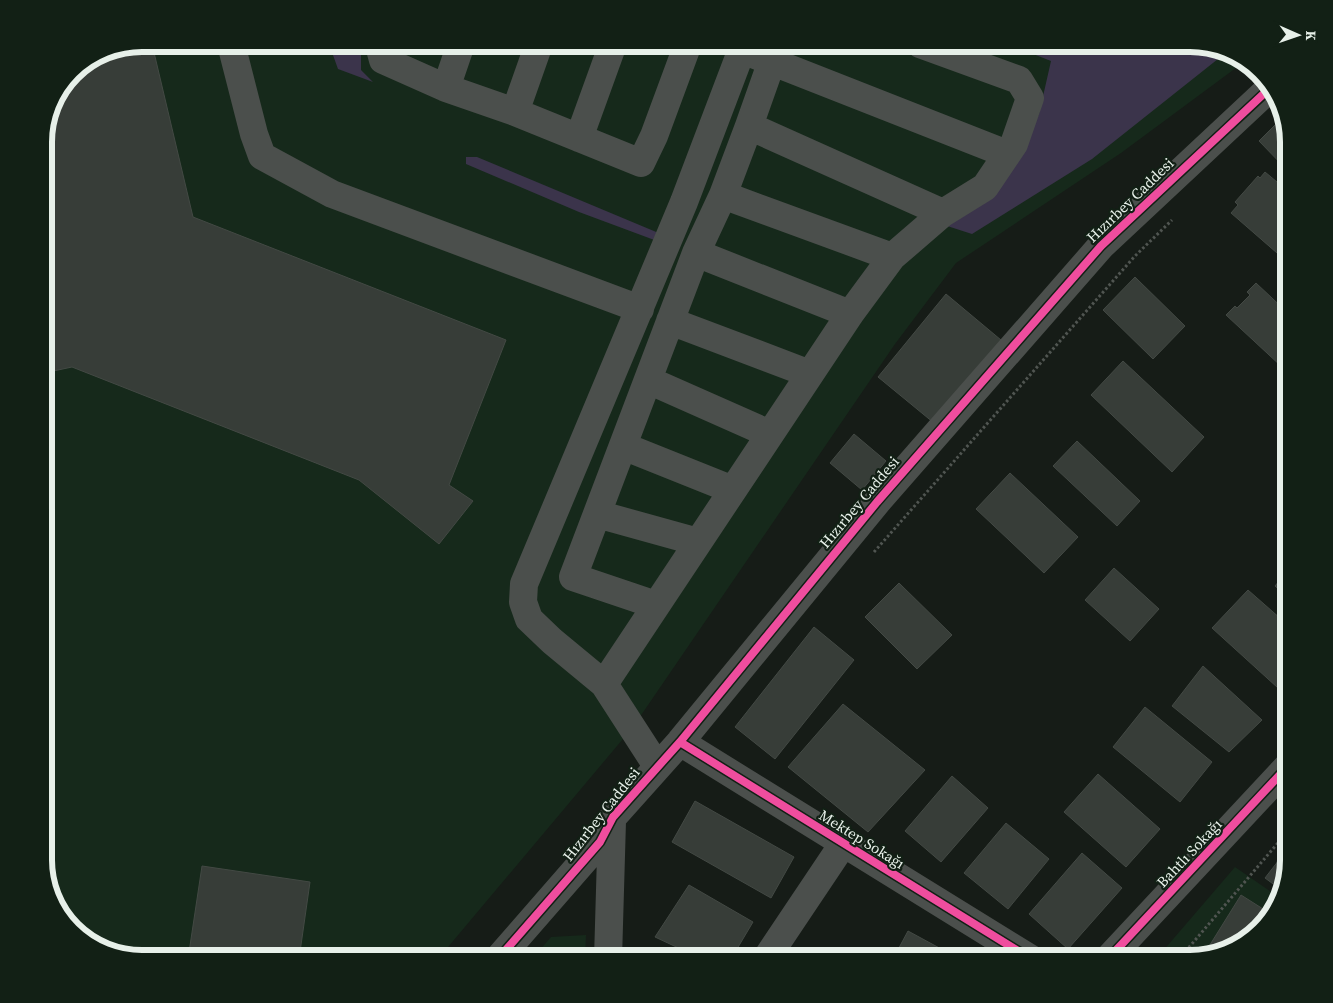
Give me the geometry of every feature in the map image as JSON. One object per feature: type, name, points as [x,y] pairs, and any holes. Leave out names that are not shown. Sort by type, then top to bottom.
[{"type":"street","points":[[233,52],[254,134],[262,156],[332,194],[640,309]]},
{"type":"street","points":[[381,52],[383,60],[446,88],[515,112],[641,163],[654,136],[685,52]]},
{"type":"street","points":[[446,88],[458,52]]},
{"type":"street","points":[[515,112],[536,52]]},
{"type":"street","points":[[579,138],[610,52]]},
{"type":"street","points":[[656,766],[604,684],[552,641],[529,619],[523,602],[524,584],[684,202],[735,52]]},
{"type":"street","points":[[604,684],[850,314],[892,257],[943,213],[985,186],[1014,144],[1030,98],[1019,80],[942,52]]},
{"type":"street","points":[[656,605],[573,577],[696,253],[723,195],[775,53],[1007,154]]},
{"type":"street","name":"Hızırbey Caddesi","points":[[506,950],[600,842],[613,817],[656,766],[680,742],[876,502],[1101,246],[1265,93]]},
{"type":"street","points":[[749,126],[943,213]]},
{"type":"street","points":[[723,195],[892,257]]},
{"type":"street","points":[[696,253],[850,314]]},
{"type":"street","points":[[670,321],[810,374]]},
{"type":"street","points":[[648,380],[770,434]]},
{"type":"street","points":[[622,446],[733,490]]},
{"type":"street","points":[[596,514],[698,542]]},
{"type":"street","name":"Mektep Sokağı","points":[[680,742],[1016,950]]},
{"type":"street","name":"Bahtlı Sokağı","points":[[1116,950],[1280,775]]},
{"type":"street","points":[[608,950],[613,817]]},
{"type":"street","points":[[595,950],[600,842]]},
{"type":"street","points":[[772,950],[843,844]]},
{"type":"path","points":[[870,556],[1135,256],[1177,214]]},
{"type":"path","points":[[1187,950],[1280,841]]},
{"type":"shaded area","points":[[142,52],[1191,52],[1220,57],[1238,66],[1121,153],[956,263],[895,344],[633,727],[446,950],[131,950],[113,946],[97,938],[71,915],[59,895],[53,867],[53,131],[59,108],[79,79],[92,68],[108,59]]},
{"type":"shaded area","points":[[332,52],[360,52],[361,70],[373,82],[338,69]]},
{"type":"shaded area","points":[[1028,52],[1191,52],[1220,57],[1092,159],[972,234],[941,224],[1022,151],[1039,114],[1051,61]]},
{"type":"shaded area","points":[[466,157],[477,157],[661,234],[657,241],[579,212],[466,164]]},
{"type":"shaded area","points":[[1235,867],[1274,894],[1268,906],[1254,924],[1241,935],[1225,944],[1202,950],[1164,950]]},
{"type":"shaded area","points":[[586,935],[585,950],[540,950],[551,937]]},
{"type":"building","points":[[142,52],[154,52],[193,217],[506,340],[449,485],[473,501],[439,544],[359,480],[72,367],[53,371],[53,131],[59,108],[71,88],[83,75],[113,57]]},
{"type":"building","points":[[1278,122],[1280,131],[1280,163],[1259,141]]},
{"type":"building","points":[[1265,172],[1280,184],[1280,249],[1277,253],[1231,213],[1238,205],[1235,202],[1258,176],[1260,178]]},
{"type":"building","points":[[1135,277],[1185,326],[1153,359],[1103,310]]},
{"type":"building","points":[[1256,283],[1280,306],[1280,365],[1226,315],[1235,306],[1237,308],[1250,295],[1247,292]]},
{"type":"building","points":[[946,294],[1001,340],[934,423],[878,377]]},
{"type":"building","points":[[1123,361],[1204,437],[1172,472],[1091,395]]},
{"type":"building","points":[[854,434],[886,461],[862,490],[830,463]]},
{"type":"building","points":[[1077,441],[1140,501],[1117,526],[1053,466]]},
{"type":"building","points":[[1010,473],[1078,537],[1044,573],[976,509]]},
{"type":"building","points":[[1114,568],[1159,609],[1130,641],[1085,600]]},
{"type":"building","points":[[1280,580],[1280,590],[1275,586]]},
{"type":"building","points":[[899,583],[952,635],[917,669],[865,617]]},
{"type":"building","points":[[1248,590],[1280,618],[1280,690],[1212,628]]},
{"type":"building","points":[[814,627],[854,660],[775,759],[735,727]]},
{"type":"building","points":[[1203,666],[1262,720],[1229,752],[1172,706]]},
{"type":"building","points":[[843,704],[925,770],[868,832],[788,767]]},
{"type":"building","points":[[1145,707],[1212,762],[1180,802],[1113,747]]},
{"type":"building","points":[[1098,774],[1160,829],[1126,867],[1064,812]]},
{"type":"building","points":[[952,776],[988,808],[941,862],[905,831]]},
{"type":"building","points":[[695,801],[794,857],[771,898],[672,842]]},
{"type":"building","points":[[1006,823],[1049,859],[1008,909],[964,873]]},
{"type":"building","points":[[1082,853],[1122,888],[1068,949],[1029,914]]},
{"type":"building","points":[[1280,859],[1280,872],[1277,887],[1265,878]]},
{"type":"building","points":[[202,866],[310,882],[300,950],[189,950]]},
{"type":"building","points":[[689,885],[753,922],[736,950],[683,950],[655,937]]},
{"type":"building","points":[[1241,895],[1265,910],[1254,924],[1241,935],[1225,944],[1208,949]]},
{"type":"building","points":[[908,931],[943,950],[898,950]]},
{"type":"cycle path","points":[[506,950],[600,842],[613,817],[680,742],[877,502],[1101,246],[1265,93]]},
{"type":"cycle path","points":[[680,742],[1016,950]]},
{"type":"cycle path","points":[[1116,950],[1280,775]]}]
